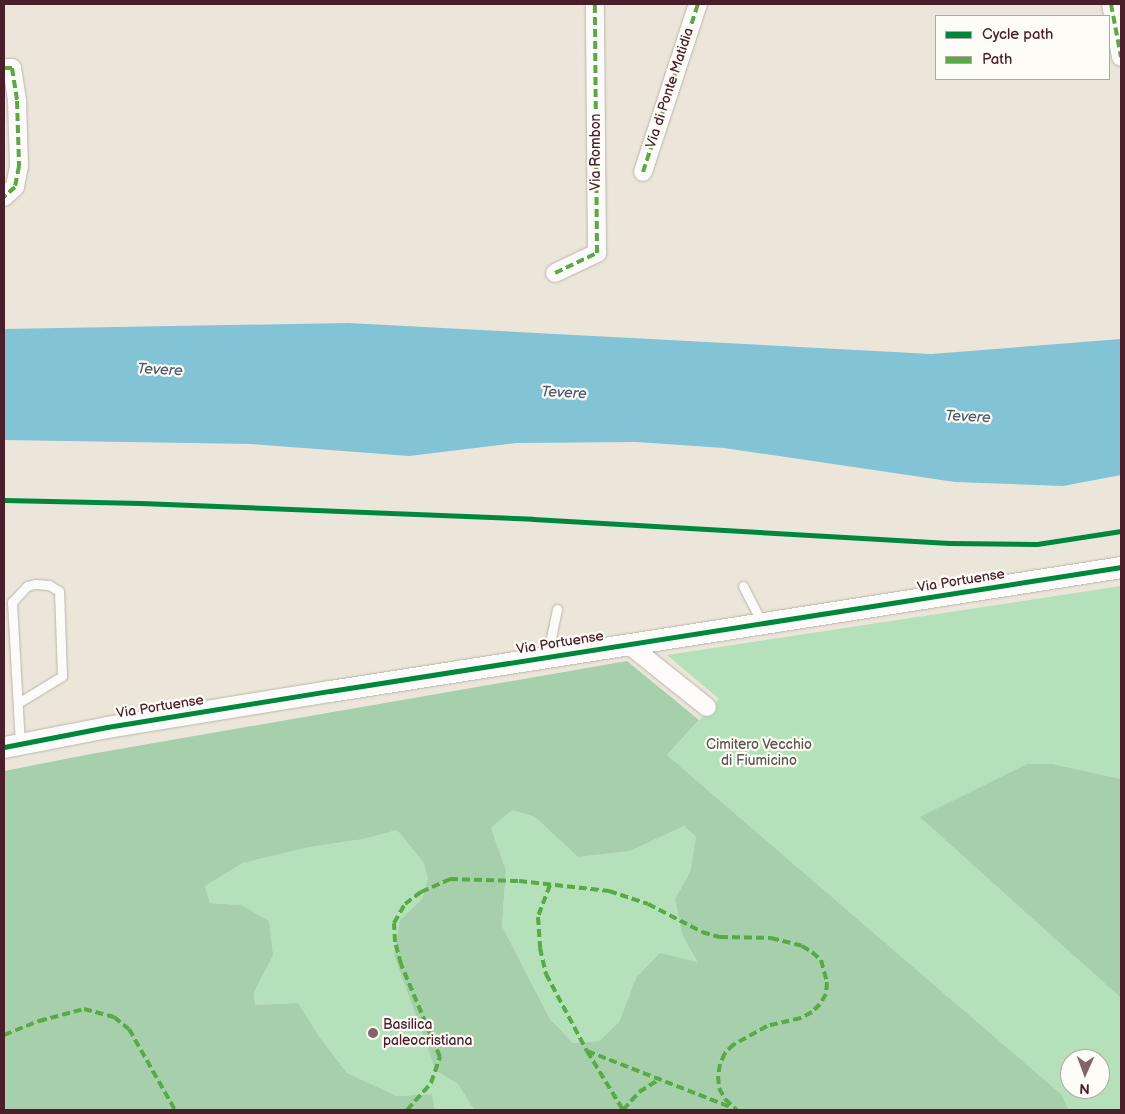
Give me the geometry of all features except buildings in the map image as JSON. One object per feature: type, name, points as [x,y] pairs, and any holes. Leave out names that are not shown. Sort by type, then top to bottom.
[{"type":"street","name":"Via Rombon","points":[[555,273],[597,253],[595,4]]},
{"type":"street","name":"Via di Ponte Matidia","points":[[643,172],[698,4]]},
{"type":"street","points":[[1111,4],[1121,57]]},
{"type":"street","points":[[4,68],[12,68],[16,92],[19,166],[16,187],[4,197]]},
{"type":"street","name":"Via Portuense","points":[[12,745],[127,724],[1121,567]]},
{"type":"street","points":[[628,644],[707,707]]},
{"type":"lane","points":[[12,745],[18,704],[12,602],[27,586],[35,584],[49,585],[59,591],[62,676],[18,704]]},
{"type":"lane","points":[[743,586],[762,623]]},
{"type":"lane","points":[[547,657],[557,609]]},
{"type":"green space","name":"Cimitero Vecchio di Fiumicino","points":[[1121,586],[1121,779],[1053,764],[921,817],[1121,998],[1121,1110],[1069,1110],[1064,1099],[1110,1099],[1110,1049],[1060,1049],[1060,1093],[667,755],[719,699],[667,655]]},
{"type":"green space","points":[[627,661],[699,720],[667,755],[1060,1093],[1060,1099],[1064,1099],[1069,1110],[474,1110],[458,1084],[436,1071],[394,955],[400,920],[422,899],[428,878],[423,862],[397,830],[364,839],[310,847],[243,863],[205,886],[210,903],[241,905],[269,921],[273,956],[254,992],[255,1005],[298,1003],[320,1038],[347,1073],[397,1096],[432,1094],[435,1110],[4,1110],[4,771],[91,754]],"holes":[[[512,810],[535,817],[578,857],[630,851],[684,826],[696,837],[690,872],[675,899],[682,934],[697,962],[660,953],[636,978],[619,1022],[599,1041],[573,1043],[550,1019],[502,926],[506,870],[491,828]]]},
{"type":"green space","points":[[1027,764],[1053,764],[1121,779],[1121,998],[920,817]]},
{"type":"green space","points":[[512,810],[535,817],[578,857],[630,851],[684,826],[696,837],[690,872],[675,899],[682,933],[697,963],[636,978],[619,1022],[599,1041],[573,1043],[550,1019],[502,926],[506,870],[491,828]]},
{"type":"green space","points":[[397,830],[423,862],[428,878],[422,899],[400,920],[436,1071],[458,1084],[474,1110],[435,1110],[432,1094],[397,1096],[347,1073],[319,1038],[298,1003],[255,1005],[254,992],[273,956],[241,905],[210,903],[205,886],[243,863],[310,847],[364,839]]},
{"type":"water","name":"Tevere","points":[[348,323],[931,354],[1121,339],[1121,475],[1063,486],[955,482],[724,448],[636,442],[517,443],[409,456],[251,444],[4,440],[4,329]]},
{"type":"marked path","points":[[555,273],[597,253],[595,4]]},
{"type":"marked path","points":[[643,172],[698,4]]},
{"type":"marked path","points":[[1111,4],[1121,57]]},
{"type":"marked path","points":[[4,68],[12,68],[17,101],[19,166],[15,187],[4,197]]},
{"type":"marked path","points":[[407,1110],[431,1083],[440,1057],[401,964],[395,942],[394,923],[405,904],[421,892],[450,879],[519,881],[609,891],[648,904],[702,932],[720,937],[771,938],[802,946],[812,952],[821,960],[827,982],[826,994],[820,1004],[812,1012],[801,1018],[767,1026],[734,1044],[725,1053],[720,1064],[719,1088],[725,1099],[737,1110]]},
{"type":"marked path","points":[[550,885],[538,917],[540,948],[546,974],[587,1051],[623,1110]]},
{"type":"marked path","points":[[4,1035],[39,1021],[84,1009],[114,1017],[129,1029],[175,1110]]},
{"type":"marked path","points":[[587,1051],[731,1107]]},
{"type":"marked path","points":[[623,1110],[639,1092],[661,1078]]},
{"type":"cycle path","points":[[4,500],[141,503],[533,519],[949,543],[1037,544],[1121,531]]},
{"type":"cycle path","points":[[4,747],[107,727],[330,691],[1121,567]]},
{"type":"place","name":"Basilica paleocristiana","points":[[373,1033]]}]
